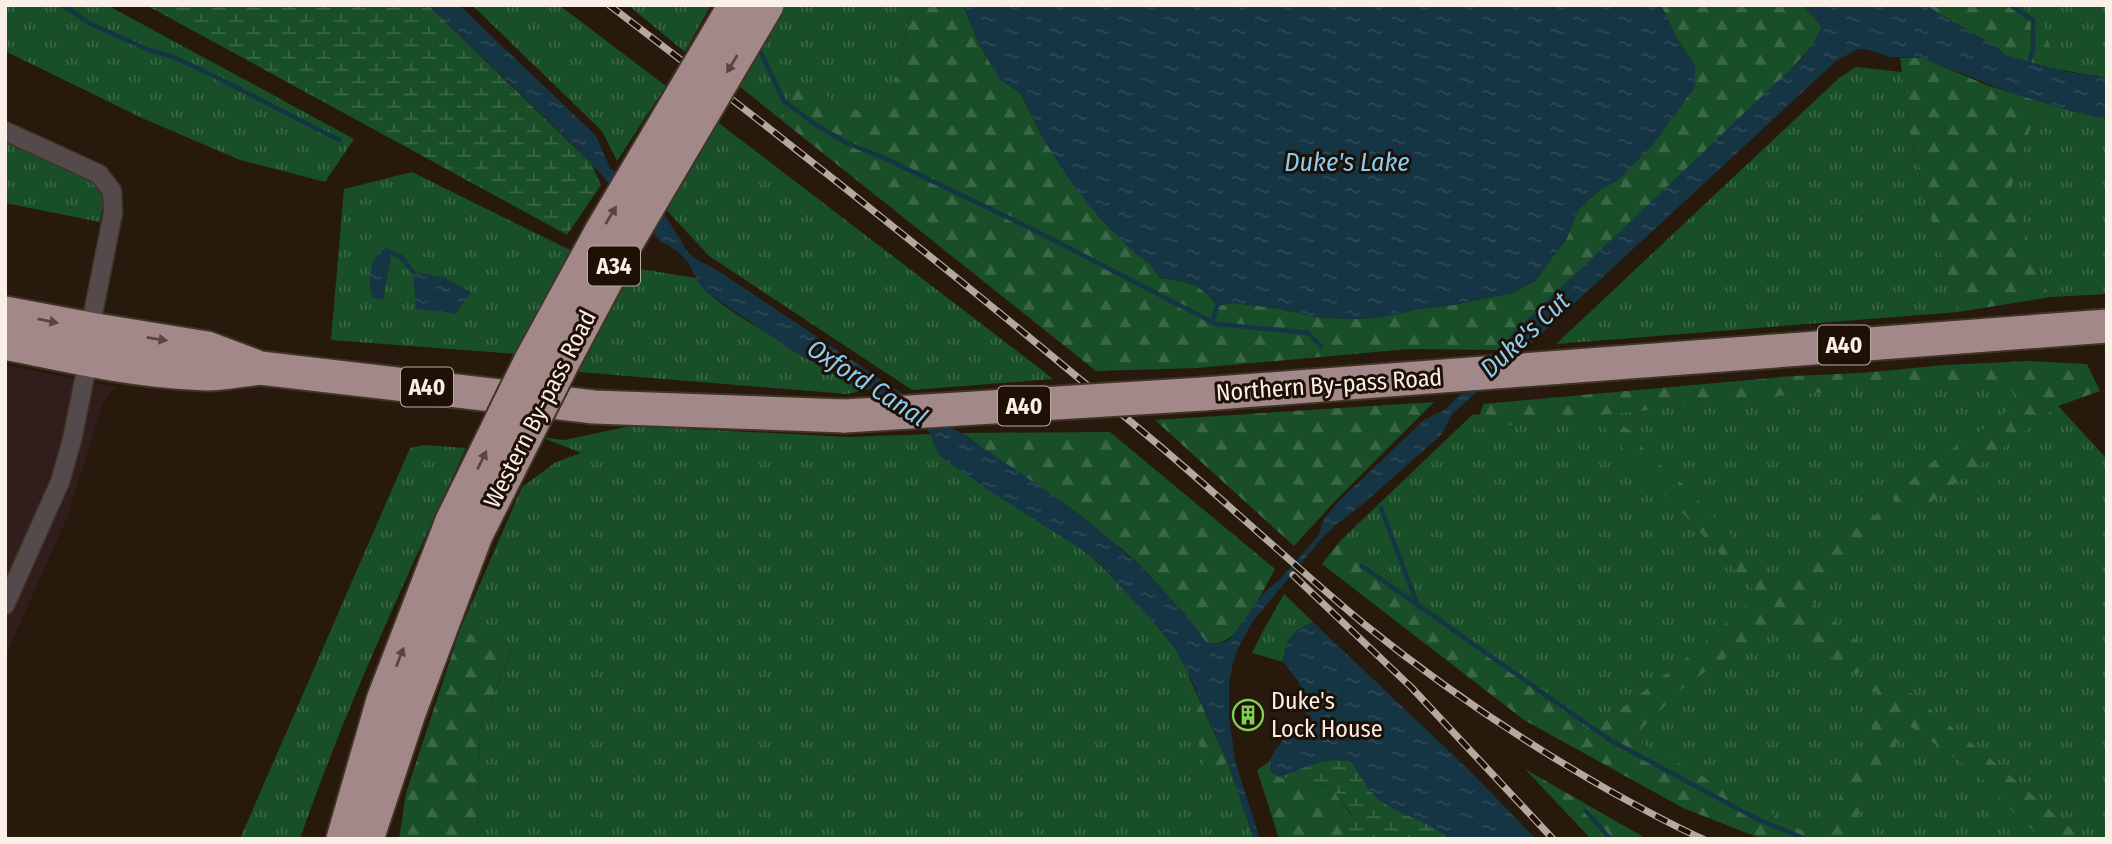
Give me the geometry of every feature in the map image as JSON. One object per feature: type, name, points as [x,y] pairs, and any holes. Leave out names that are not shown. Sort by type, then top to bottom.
[{"type":"highway","name":"Western By-pass Road","points":[[343,839],[530,362],[601,232],[735,5]]},
{"type":"highway","name":"Western By-pass Road","points":[[464,528],[519,449],[623,249],[767,5]]},
{"type":"highway","name":"A40","points":[[5,313],[89,345]]},
{"type":"highway","name":"Northern By-pass Road","points":[[89,345],[207,348],[260,368],[594,407],[845,416],[1203,394],[2107,326]]},
{"type":"highway","name":"A40","points":[[5,343],[89,345]]},
{"type":"highway","name":"Western By-pass Road","points":[[367,839],[396,707]]},
{"type":"highway","points":[[323,839],[339,796],[396,707]]},
{"type":"highway","points":[[387,839],[396,707]]},
{"type":"street","points":[[5,131],[99,174],[112,191],[113,213],[72,440],[60,482],[5,605]]},
{"type":"shaded area","points":[[5,365],[118,388],[111,391],[103,404],[67,517],[5,657]]},
{"type":"green space","points":[[5,5],[107,5],[354,139],[325,182],[240,160],[142,118],[5,51]]},
{"type":"green space","points":[[146,5],[428,5],[591,163],[601,185],[567,235]]},
{"type":"green space","points":[[472,5],[559,5],[666,86],[617,161],[602,131]]},
{"type":"green space","points":[[628,5],[711,5],[685,52]]},
{"type":"green space","points":[[778,5],[921,5],[909,18],[895,84],[866,114],[796,83],[780,119],[733,81]]},
{"type":"green space","points":[[921,5],[963,5],[978,43],[1000,79],[1021,94],[1042,137],[1134,252],[1150,264],[1160,278],[1193,284],[1217,306],[1234,303],[1316,317],[1345,319],[1378,318],[1513,293],[1535,281],[1567,238],[1577,211],[1597,192],[1619,179],[1675,114],[1695,86],[1695,66],[1676,37],[1661,5],[1803,5],[1822,27],[1812,46],[1775,86],[1511,335],[1504,350],[1409,349],[1197,368],[1096,371],[780,119],[796,83],[866,114],[895,84],[909,18]]},
{"type":"green space","points":[[1925,5],[2018,5],[2043,21],[2056,69],[2007,56]]},
{"type":"green space","points":[[2018,5],[2107,5],[2107,78],[2056,69],[2043,21]]},
{"type":"green space","points":[[1900,58],[1923,58],[1989,86],[2039,101],[2011,189],[2043,285],[2051,297],[1958,312],[1923,191],[1910,133]]},
{"type":"green space","points":[[1856,67],[1902,72],[1910,133],[1923,191],[1958,312],[1556,344],[1839,78]]},
{"type":"green space","points":[[2039,101],[2107,119],[2107,294],[2051,297],[2043,285],[2011,189]]},
{"type":"green space","points":[[711,117],[1053,379],[912,390],[709,256],[660,203]]},
{"type":"green space","points":[[5,138],[97,180],[105,193],[100,222],[5,203]]},
{"type":"green space","points":[[412,172],[572,251],[518,354],[331,340],[344,189]]},
{"type":"green space","points":[[622,266],[696,278],[725,306],[749,322],[870,389],[847,394],[567,371]]},
{"type":"green space","points":[[2029,361],[2050,397],[2107,459],[2107,839],[1818,839],[1618,732],[1589,731],[1340,541],[1472,415],[1591,406]]},
{"type":"green space","points":[[2029,361],[2087,364],[2100,391],[2058,406],[1927,505],[1904,515],[1893,497],[1929,464],[2017,404],[2010,384],[1931,383],[1756,398],[1476,429],[1483,404],[1793,376]]},
{"type":"green space","points":[[1434,402],[1294,546],[1155,420]]},
{"type":"green space","points":[[1612,419],[1631,431],[1646,453],[1683,484],[1764,571],[1781,578],[1887,507],[1896,517],[1815,596],[1812,604],[1862,645],[1872,660],[1856,675],[1781,618],[1687,684],[1632,738],[1818,839],[1762,839],[1683,808],[1524,720],[1322,564],[1340,541],[1589,731],[1606,721],[1695,651],[1758,595],[1607,431],[1603,425]]},
{"type":"green space","points":[[631,426],[849,437],[932,434],[934,445],[1090,555],[1163,633],[1188,672],[1214,786],[1227,761],[1254,839],[477,839],[480,728],[511,652],[460,630],[522,487],[556,462],[581,453],[541,437],[564,440]]},
{"type":"green space","points":[[1110,432],[1275,569],[1247,618],[1228,639],[1217,643],[1206,642],[1142,567],[1121,548],[962,433]]},
{"type":"green space","points":[[424,445],[466,448],[357,690],[300,839],[240,839],[410,448]]},
{"type":"green space","points":[[1284,594],[1313,622],[1299,629],[1291,637],[1283,662],[1252,653]]},
{"type":"green space","points":[[460,630],[511,651],[480,728],[477,839],[399,839],[406,793]]},
{"type":"green space","points":[[1182,661],[1227,761],[1212,791],[1203,763]]},
{"type":"green space","points":[[1878,666],[2083,839],[2043,839],[1977,774],[1907,724],[1848,839],[1823,839],[1827,824],[1857,764],[1884,699],[1862,681]]},
{"type":"green space","points":[[1367,716],[1537,839],[1341,839],[1352,815],[1330,786],[1279,777],[1270,771],[1269,762],[1275,750]]},
{"type":"green space","points":[[1269,762],[1270,771],[1279,777],[1330,786],[1352,816],[1341,839],[1279,839],[1257,770]]},
{"type":"green space","points":[[1525,769],[1647,839],[1591,839]]},
{"type":"water","points":[[428,5],[459,5],[589,129],[597,138],[610,168],[665,216],[692,256],[720,272],[1059,499],[1142,567],[1206,642],[1217,644],[1229,640],[1262,595],[1319,535],[1324,519],[1339,501],[1424,420],[1444,410],[1502,355],[1511,335],[1798,62],[1812,46],[1822,27],[1803,5],[1925,5],[2007,56],[2068,72],[2107,78],[2107,119],[2008,92],[1923,58],[1891,57],[1858,49],[1836,61],[1452,414],[1441,435],[1322,538],[1253,621],[1233,663],[1229,683],[1229,716],[1235,761],[1260,839],[1254,839],[1227,761],[1176,650],[1100,564],[941,457],[931,433],[870,389],[848,376],[839,378],[796,353],[706,292],[688,262],[677,251],[660,241],[591,163]]},
{"type":"water","name":"Duke's Lake","points":[[963,5],[1661,5],[1676,37],[1695,66],[1695,86],[1653,145],[1619,179],[1597,192],[1577,211],[1567,238],[1535,281],[1513,293],[1378,318],[1316,317],[1234,303],[1217,306],[1193,284],[1160,278],[1150,264],[1102,221],[1068,178],[1042,137],[1021,94],[1000,79],[978,43]]},
{"type":"water","points":[[387,248],[392,251],[383,300],[373,298],[370,277],[376,257]]},
{"type":"water","points":[[413,272],[444,277],[471,292],[456,314],[416,309]]},
{"type":"water","points":[[1313,622],[1472,773],[1536,839],[1448,839],[1440,832],[1381,801],[1350,761],[1322,762],[1279,777],[1270,771],[1270,764],[1278,746],[1294,725],[1302,728],[1309,717],[1305,712],[1303,691],[1283,662],[1291,637],[1299,629]]},
{"type":"waterway","points":[[62,5],[91,24],[206,72],[339,140]]},
{"type":"waterway","points":[[2010,5],[2033,20],[2033,50],[2028,65]]},
{"type":"waterway","points":[[760,51],[784,101],[816,125],[849,144],[882,157],[1036,231],[1216,324],[1308,333],[1321,346]]},
{"type":"waterway","points":[[392,253],[401,257],[413,272]]},
{"type":"waterway","points":[[1212,322],[1217,306]]},
{"type":"waterway","points":[[1381,508],[1418,606]]},
{"type":"waterway","points":[[1362,566],[1610,740],[1757,819],[1806,839]]},
{"type":"waterway","points":[[1586,811],[1610,839]]},
{"type":"railway","points":[[609,5],[817,166],[1021,330],[1393,647],[1453,692],[1546,753],[1633,804],[1703,839]]},
{"type":"railway","points":[[1293,575],[1411,687],[1553,839]]},
{"type":"place","name":"Duke's Lock House","points":[[1248,715]]},
{"type":"water label","name":"Duke's Cut","points":[[1525,335]]},
{"type":"water label","name":"Oxford Canal","points":[[867,383]]}]
